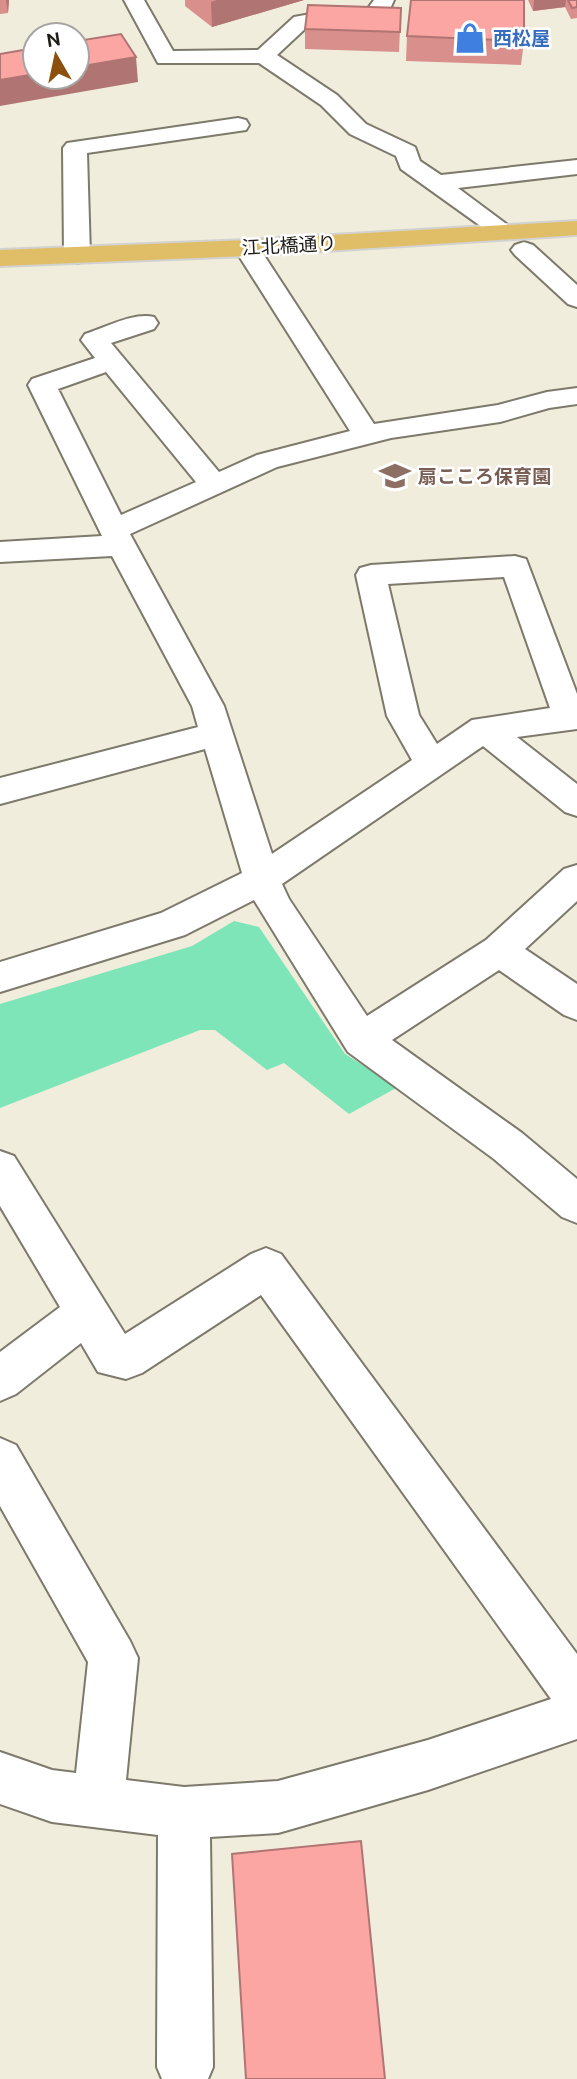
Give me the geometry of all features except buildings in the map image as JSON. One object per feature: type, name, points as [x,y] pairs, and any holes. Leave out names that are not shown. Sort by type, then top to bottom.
[{"type":"main road","name":"江北橋通り","points":[[0,258],[247,248],[577,228]]},
{"type":"street","points":[[134,0],[166,58],[264,56],[329,100],[358,130],[407,152],[409,164],[505,232]]},
{"type":"street","points":[[264,56],[301,21],[338,15],[371,18],[383,5],[384,0]]},
{"type":"street","points":[[78,255],[75,148],[238,125]]},
{"type":"street","points":[[436,183],[577,167]]},
{"type":"street","points":[[247,248],[367,435]]},
{"type":"street","points":[[524,250],[577,299]]},
{"type":"street","points":[[145,323],[94,340],[214,485]]},
{"type":"street","points":[[112,361],[43,385],[117,538],[208,706],[262,879],[275,907],[362,1040],[508,1146],[577,1204]]},
{"type":"street","points":[[0,552],[117,538],[214,485],[267,461],[390,429],[500,413],[547,400],[577,396]]},
{"type":"street","points":[[0,977],[172,925],[262,879],[431,763],[484,730],[573,717],[515,566],[371,575],[390,666],[404,716],[431,763]]},
{"type":"street","points":[[484,730],[577,803]]},
{"type":"street","points":[[0,791],[217,734]]},
{"type":"street","points":[[362,1040],[499,951],[577,879]]},
{"type":"street","points":[[499,951],[577,1004]]},
{"type":"street","points":[[0,1169],[85,1314],[114,1357],[125,1358],[265,1268],[566,1680],[577,1683]]},
{"type":"street","points":[[0,1379],[85,1314]]},
{"type":"street","points":[[0,1461],[113,1658],[98,1803]]},
{"type":"street","points":[[0,1778],[52,1796],[184,1813],[278,1807],[428,1765],[565,1719],[577,1710]]},
{"type":"street","points":[[184,1813],[186,2067]]},
{"type":"green space","points":[[234,921],[259,927],[345,1054],[398,1087],[349,1114],[284,1063],[267,1070],[215,1030],[200,1030],[0,1108],[0,1004],[192,946]]},
{"type":"place","name":"西松屋","points":[[470,38]]},
{"type":"place","name":"扇こころ保育園","points":[[395,476]]}]
